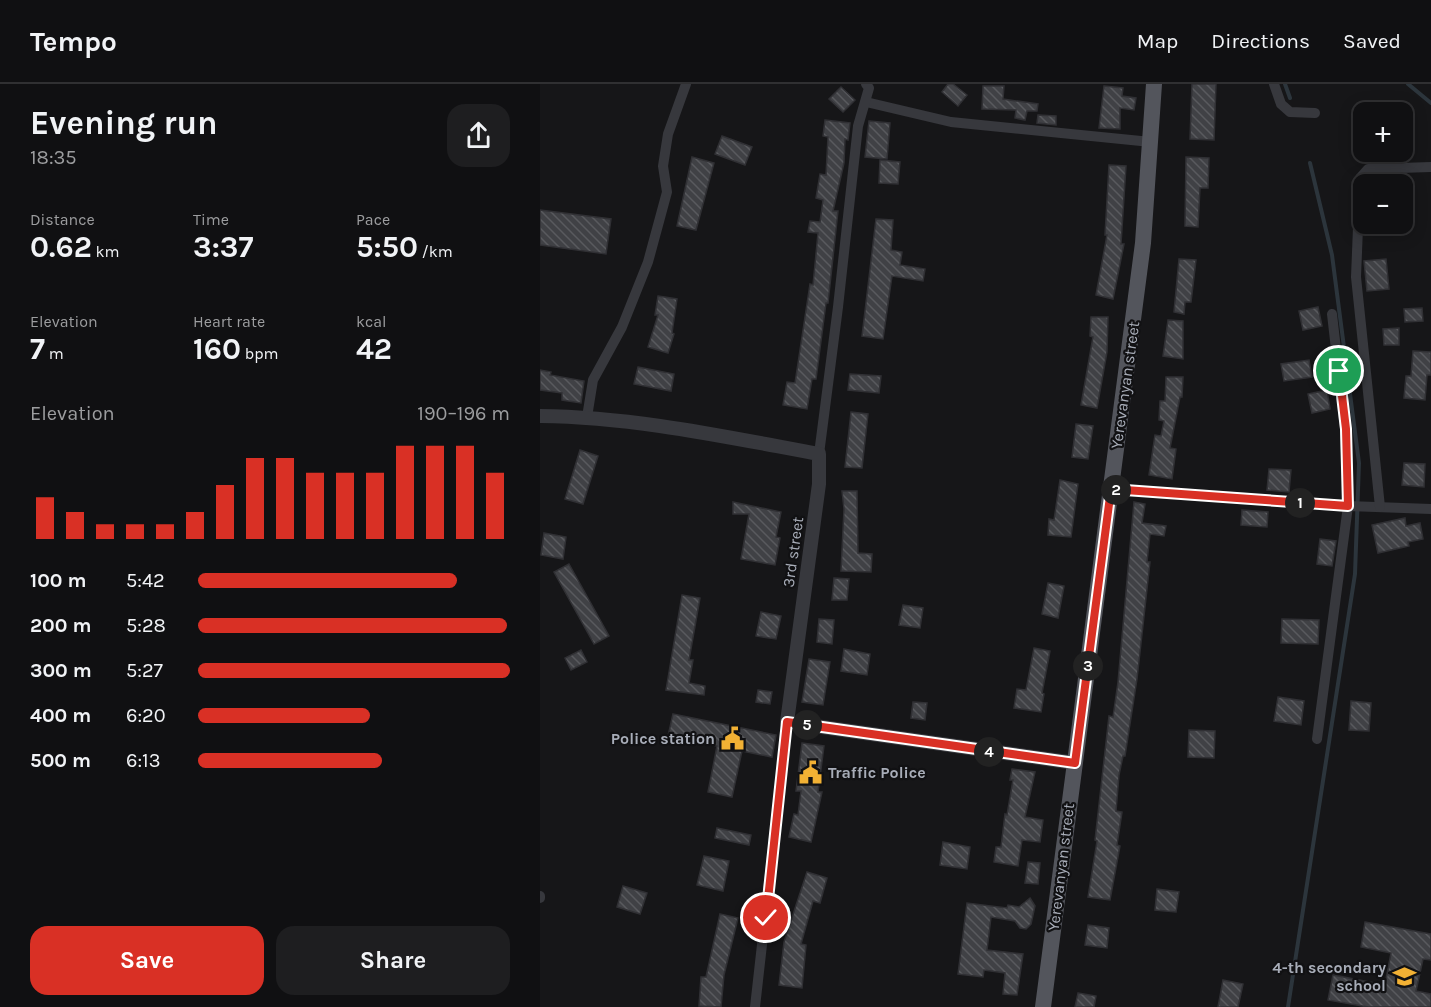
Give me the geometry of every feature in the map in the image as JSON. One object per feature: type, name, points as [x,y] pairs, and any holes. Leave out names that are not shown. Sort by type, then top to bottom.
[{"type":"main road","name":"Yerevanyan street","points":[[1043,1007],[1143,243],[1154,84]]},
{"type":"street","points":[[588,417],[593,380],[622,327],[648,262],[667,192],[663,166],[668,134],[686,84]]},
{"type":"street","name":"3rd street","points":[[755,1007],[787,722],[819,484],[819,454],[858,126],[869,88],[866,84]]},
{"type":"street","points":[[1274,84],[1281,104],[1290,112],[1315,113]]},
{"type":"street","points":[[866,102],[951,122],[1151,142]]},
{"type":"street","points":[[1380,507],[1356,277],[1360,178],[1368,169],[1431,167]]},
{"type":"street","points":[[1317,739],[1354,507],[1332,314]]},
{"type":"street","points":[[540,416],[588,417],[657,424],[819,454]]},
{"type":"street","points":[[1111,489],[1354,507],[1431,509]]},
{"type":"street","points":[[787,722],[1075,763]]},
{"type":"building","points":[[948,84],[953,84],[967,95],[958,106],[942,92]]},
{"type":"building","points":[[1192,84],[1216,84],[1214,140],[1190,139]]},
{"type":"building","points":[[983,86],[1004,86],[1003,99],[1038,104],[1037,111],[1027,111],[1025,120],[1015,118],[1016,110],[982,109]]},
{"type":"building","points":[[1104,86],[1123,88],[1122,96],[1136,98],[1134,110],[1120,108],[1120,129],[1099,128]]},
{"type":"building","points":[[841,87],[855,100],[843,112],[829,99]]},
{"type":"building","points":[[1038,115],[1056,116],[1056,125],[1037,123]]},
{"type":"building","points":[[825,120],[850,123],[848,140],[845,139],[844,163],[833,211],[838,211],[828,303],[826,303],[816,379],[812,379],[807,409],[783,405],[787,382],[795,383],[810,284],[813,285],[818,233],[808,232],[810,221],[820,222],[823,200],[816,198],[820,174],[826,175],[828,137],[823,136]]},
{"type":"building","points":[[869,121],[890,123],[887,159],[865,157]]},
{"type":"building","points":[[722,136],[752,147],[745,165],[715,154]]},
{"type":"building","points":[[692,157],[714,163],[696,230],[677,226]]},
{"type":"building","points":[[1186,157],[1209,158],[1208,188],[1200,188],[1198,227],[1185,226]]},
{"type":"building","points":[[880,160],[900,162],[898,184],[879,183]]},
{"type":"building","points":[[1109,165],[1126,166],[1121,244],[1124,244],[1113,299],[1096,295],[1107,235],[1105,235]]},
{"type":"building","points":[[540,210],[611,219],[606,254],[540,245]]},
{"type":"building","points":[[876,219],[893,220],[891,250],[902,252],[900,265],[925,269],[923,281],[892,276],[883,339],[862,336]]},
{"type":"building","points":[[1179,259],[1196,260],[1191,302],[1185,302],[1184,314],[1174,312]]},
{"type":"building","points":[[1386,259],[1389,289],[1367,291],[1364,261]]},
{"type":"building","points":[[658,296],[677,299],[672,333],[674,334],[668,353],[648,347],[658,315],[655,315]]},
{"type":"building","points":[[1318,307],[1322,326],[1303,330],[1299,311]]},
{"type":"building","points":[[1422,308],[1423,321],[1405,322],[1404,309]]},
{"type":"building","points":[[1091,317],[1108,317],[1107,352],[1097,408],[1081,405],[1093,337],[1090,336]]},
{"type":"building","points":[[1168,320],[1183,321],[1183,359],[1163,356]]},
{"type":"building","points":[[1399,328],[1399,345],[1384,345],[1383,329]]},
{"type":"building","points":[[1413,351],[1431,352],[1431,375],[1427,375],[1425,400],[1404,398],[1406,376],[1411,376]]},
{"type":"building","points":[[1309,360],[1312,377],[1284,381],[1281,364]]},
{"type":"building","points":[[638,367],[674,374],[671,391],[634,384]]},
{"type":"building","points":[[540,370],[551,372],[550,375],[584,381],[581,403],[562,400],[562,393],[540,390]]},
{"type":"building","points":[[850,374],[881,376],[879,393],[848,390]]},
{"type":"building","points":[[1166,377],[1183,377],[1182,397],[1180,397],[1170,448],[1176,449],[1172,479],[1149,475],[1155,435],[1161,436],[1164,421],[1159,420],[1160,401],[1165,401]]},
{"type":"building","points":[[1327,390],[1330,409],[1312,413],[1308,394]]},
{"type":"building","points":[[851,412],[868,414],[862,468],[845,467]]},
{"type":"building","points":[[1076,424],[1093,426],[1088,459],[1072,457]]},
{"type":"building","points":[[580,450],[598,456],[583,504],[565,499]]},
{"type":"building","points":[[1404,463],[1425,464],[1424,487],[1402,485]]},
{"type":"building","points":[[1269,469],[1291,470],[1289,492],[1267,490]]},
{"type":"building","points":[[1060,480],[1078,484],[1071,537],[1048,535],[1049,519],[1054,520]]},
{"type":"building","points":[[842,491],[857,491],[858,553],[872,554],[871,572],[841,571],[844,509]]},
{"type":"building","points":[[733,502],[781,512],[776,537],[780,538],[775,565],[741,559],[749,514],[733,514]]},
{"type":"building","points":[[1134,502],[1145,504],[1142,523],[1166,526],[1164,536],[1150,534],[1147,562],[1150,562],[1137,679],[1125,756],[1123,756],[1119,775],[1116,811],[1122,812],[1117,845],[1120,846],[1110,900],[1088,897],[1097,841],[1095,840],[1109,716],[1113,717],[1118,682]]},
{"type":"building","points":[[1242,510],[1268,512],[1267,527],[1241,525]]},
{"type":"building","points":[[1405,518],[1406,526],[1420,523],[1423,539],[1408,542],[1409,546],[1378,553],[1372,525]]},
{"type":"building","points":[[544,533],[566,537],[563,559],[541,555]]},
{"type":"building","points":[[1320,539],[1336,541],[1332,566],[1317,564]]},
{"type":"building","points":[[569,564],[609,636],[594,644],[554,572]]},
{"type":"building","points":[[834,578],[849,579],[847,600],[832,600]]},
{"type":"building","points":[[1048,583],[1064,586],[1058,618],[1042,614]]},
{"type":"building","points":[[682,595],[700,598],[689,660],[693,660],[689,683],[705,686],[704,695],[666,690]]},
{"type":"building","points":[[903,605],[923,608],[920,628],[899,625]]},
{"type":"building","points":[[761,612],[781,616],[776,639],[756,636]]},
{"type":"building","points":[[819,619],[834,620],[832,644],[817,642]]},
{"type":"building","points":[[1282,619],[1319,620],[1318,644],[1281,643]]},
{"type":"building","points":[[1034,648],[1050,651],[1041,712],[1014,708],[1017,689],[1026,690]]},
{"type":"building","points":[[844,649],[870,654],[867,675],[841,671]]},
{"type":"building","points":[[581,650],[587,662],[571,670],[565,658]]},
{"type":"building","points":[[809,659],[830,662],[823,705],[802,702]]},
{"type":"building","points":[[758,690],[772,692],[770,704],[756,702]]},
{"type":"building","points":[[1278,697],[1304,701],[1301,725],[1274,721]]},
{"type":"building","points":[[1351,701],[1371,703],[1369,731],[1349,730]]},
{"type":"building","points":[[913,702],[927,703],[925,720],[911,718]]},
{"type":"building","points":[[673,714],[776,735],[772,757],[742,751],[732,797],[708,792],[717,746],[668,736]]},
{"type":"building","points":[[1189,730],[1215,731],[1214,758],[1188,757]]},
{"type":"building","points":[[802,743],[824,746],[818,792],[822,792],[811,842],[789,837],[794,814],[798,815],[801,791],[796,791]]},
{"type":"building","points":[[1012,769],[1035,772],[1025,817],[1043,820],[1040,842],[1022,840],[1018,866],[994,862],[996,847],[1001,847],[1005,814],[1007,815],[1013,780],[1010,780]]},
{"type":"building","points":[[717,828],[751,835],[749,845],[715,838]]},
{"type":"building","points":[[943,842],[970,847],[967,869],[940,865]]},
{"type":"building","points":[[704,856],[729,861],[723,891],[697,885]]},
{"type":"building","points":[[1028,862],[1040,863],[1038,884],[1025,883]]},
{"type":"building","points":[[807,872],[827,878],[820,903],[813,901],[801,944],[806,945],[802,988],[779,985],[784,942]]},
{"type":"building","points":[[623,886],[647,893],[640,914],[617,907]]},
{"type":"building","points":[[1157,889],[1179,892],[1176,912],[1155,910]]},
{"type":"building","points":[[1030,898],[1035,906],[1031,924],[1026,929],[1020,928],[1015,921],[991,917],[987,950],[1023,954],[1017,995],[1003,994],[1005,973],[984,970],[983,977],[958,974],[967,903],[1007,908],[1008,905],[1019,907]]},
{"type":"building","points":[[720,914],[738,918],[724,975],[721,1007],[699,1006],[701,977],[706,977]]},
{"type":"building","points":[[1365,922],[1431,934],[1431,960],[1423,959],[1416,991],[1431,994],[1431,1007],[1368,1007],[1328,1000],[1333,975],[1385,985],[1391,953],[1361,947]]},
{"type":"building","points":[[1088,925],[1109,928],[1107,948],[1085,945]]},
{"type":"building","points":[[1223,980],[1243,984],[1238,1007],[1218,1007]]},
{"type":"building","points":[[1078,993],[1096,996],[1094,1007],[1075,1007]]},
{"type":"waterway","points":[[1285,84],[1290,98]]},
{"type":"waterway","points":[[1408,84],[1431,103]]},
{"type":"waterway","points":[[1288,1007],[1355,574],[1359,463],[1332,255],[1310,163]]},
{"type":"place","name":"Police station","points":[[733,738]]},
{"type":"place","name":"Traffic Police","points":[[810,772]]},
{"type":"place","name":"4-th secondary school","points":[[1404,976]]},
{"type":"route","points":[[766,918],[787,722],[1075,763],[1111,489],[1127,492],[1348,506],[1346,429],[1339,371]]}]
